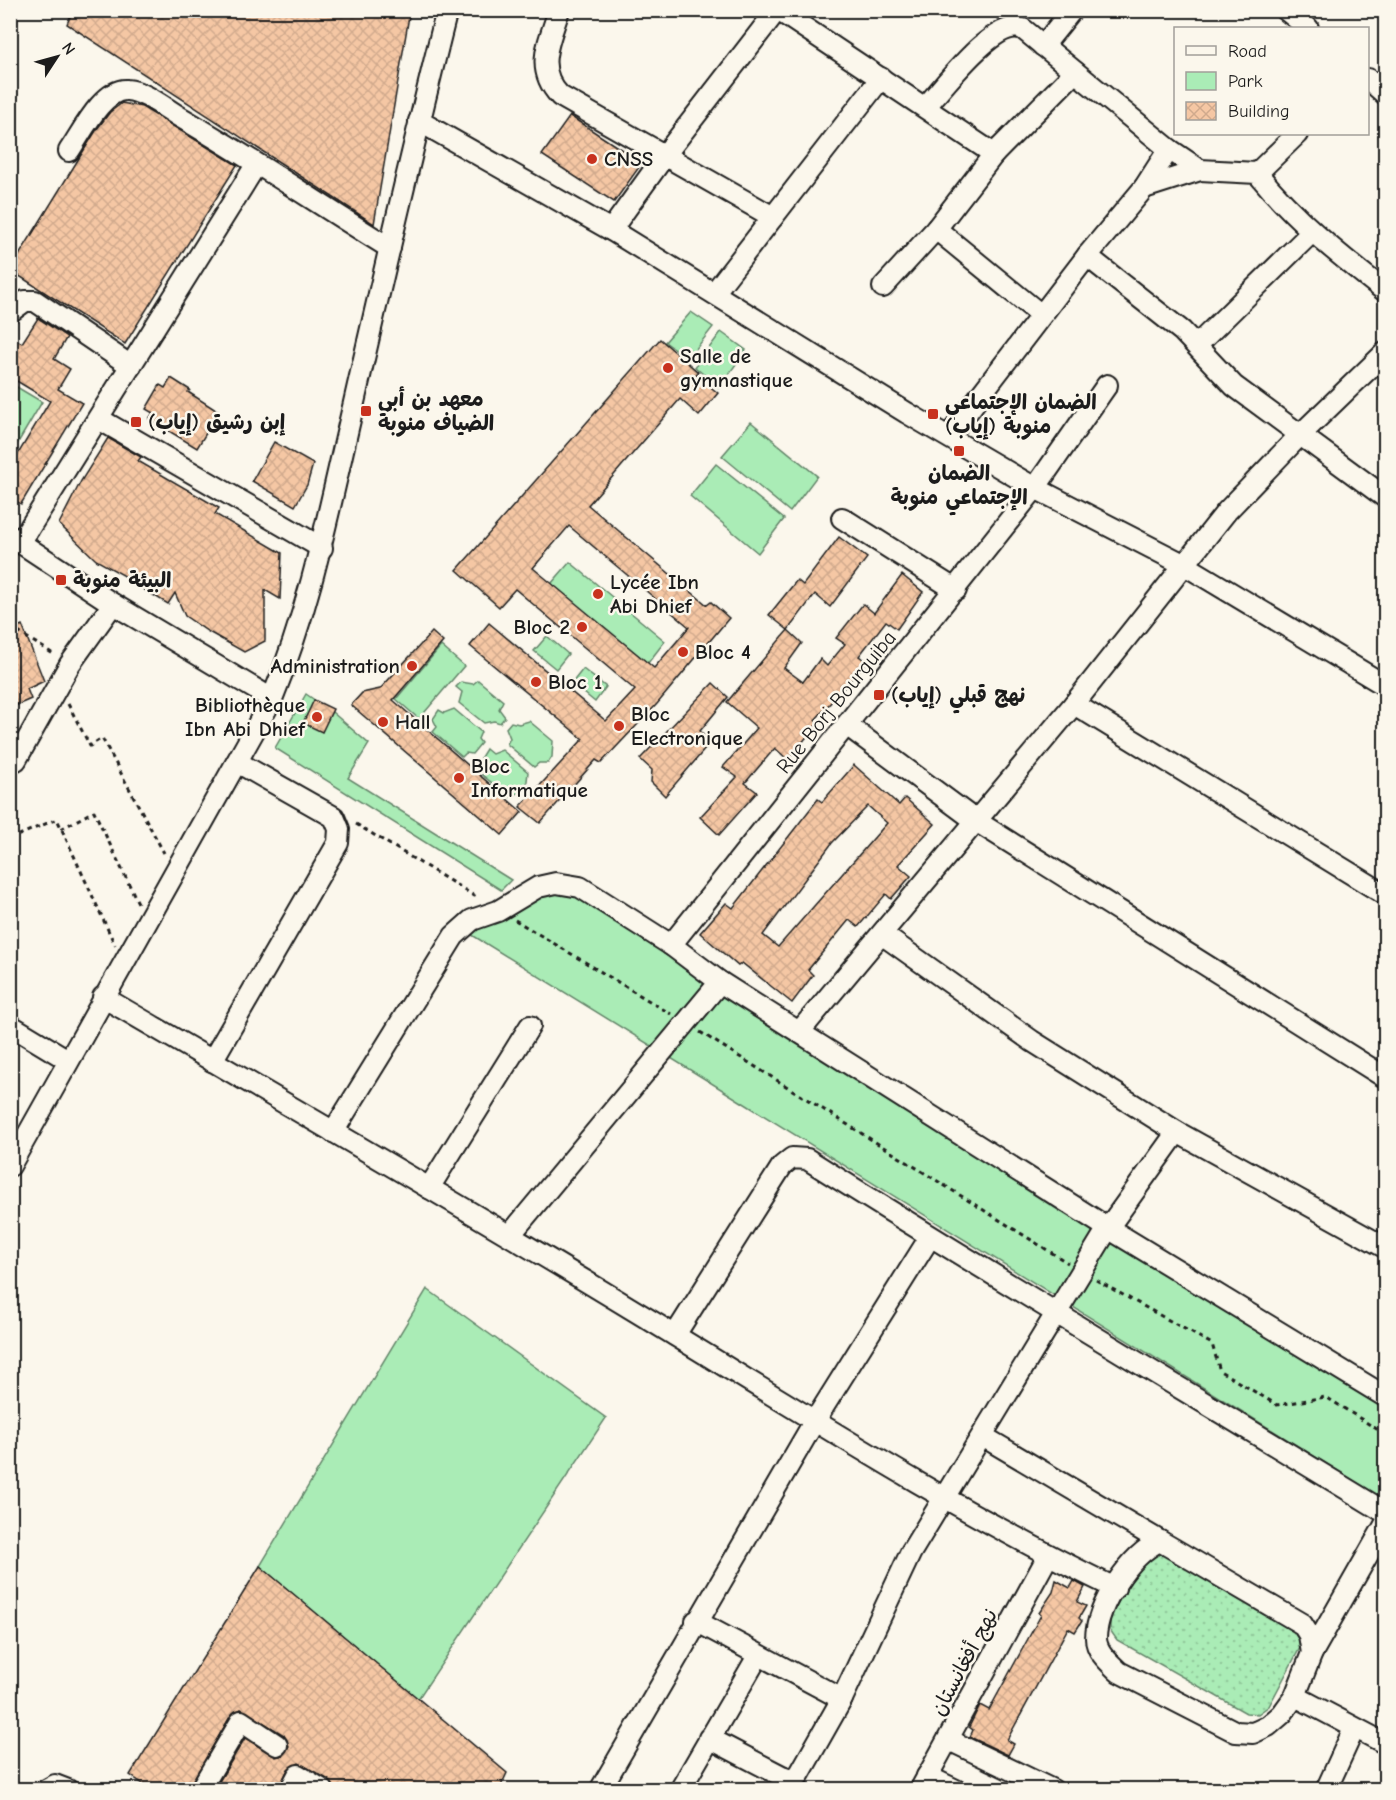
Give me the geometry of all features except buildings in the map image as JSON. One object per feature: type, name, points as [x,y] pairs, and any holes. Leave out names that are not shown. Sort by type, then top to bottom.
[{"type":"street","points":[[10,1166],[174,870],[272,699],[292,650],[322,548],[419,121],[447,10]]},
{"type":"street","points":[[558,10],[544,62],[551,86],[560,96],[773,217]]},
{"type":"street","points":[[611,230],[665,155],[777,10],[926,106],[994,154]]},
{"type":"street","points":[[1043,46],[1072,10]]},
{"type":"street","points":[[1286,10],[1307,27]]},
{"type":"street","points":[[926,106],[981,45],[1007,28],[1016,26],[1023,29],[1169,149],[1200,170]]},
{"type":"street","points":[[883,287],[936,229],[994,154],[1075,72]]},
{"type":"street","points":[[714,293],[880,78]]},
{"type":"street","points":[[1369,80],[1386,95]]},
{"type":"street","points":[[69,151],[102,103],[110,95],[128,90],[144,96],[390,248]]},
{"type":"street","points":[[419,121],[611,230],[907,413],[1035,488],[1183,564],[1386,686]]},
{"type":"street","points":[[1257,173],[1296,135]]},
{"type":"street","points":[[949,436],[1086,256],[1144,188],[1169,149]]},
{"type":"street","points":[[256,165],[99,419],[15,539],[113,604],[272,699]]},
{"type":"street","points":[[1144,188],[1200,170],[1257,173],[1311,233],[1386,292]]},
{"type":"street","points":[[936,229],[1041,315]]},
{"type":"street","points":[[1197,345],[1311,233]]},
{"type":"street","points":[[1086,256],[1197,345],[1234,386],[1386,498]]},
{"type":"street","points":[[10,312],[25,301],[35,301],[131,366]]},
{"type":"street","points":[[800,1031],[884,935],[1074,705],[1227,511],[1299,436],[1386,352]]},
{"type":"street","name":"Rue Borj Bourguiba","points":[[671,945],[956,590],[1035,488],[1107,385]]},
{"type":"street","points":[[99,419],[322,548]]},
{"type":"street","points":[[842,518],[956,590]]},
{"type":"street","points":[[10,763],[16,760],[70,664],[113,604]]},
{"type":"street","points":[[1074,705],[1386,895]]},
{"type":"street","points":[[848,726],[976,821],[1386,1078]]},
{"type":"street","points":[[212,1061],[338,843],[339,829],[334,817],[237,762]]},
{"type":"street","points":[[333,1132],[454,936],[472,920],[498,911],[538,887],[556,883],[580,887],[671,945],[720,982],[1108,1228],[1386,1397]]},
{"type":"street","points":[[884,935],[1032,1041],[1177,1132],[1386,1248]]},
{"type":"street","points":[[510,1235],[720,982]]},
{"type":"street","points":[[103,997],[510,1235],[814,1422],[1048,1556],[1115,1588]]},
{"type":"street","points":[[10,1025],[68,1060]]},
{"type":"street","points":[[429,1188],[530,1026]]},
{"type":"street","points":[[709,1738],[791,1779],[799,1775],[842,1699],[911,1552],[984,1437],[1108,1228],[1177,1132]]},
{"type":"street","points":[[675,1335],[782,1166],[792,1158],[807,1159],[930,1237],[1057,1311],[1386,1513]]},
{"type":"street","points":[[600,1790],[696,1621],[814,1422],[930,1237]]},
{"type":"street","points":[[984,1437],[1293,1616],[1309,1635],[1312,1653]]},
{"type":"street","points":[[1160,1541],[1140,1554],[1104,1606],[1096,1640],[1104,1658],[1119,1672],[1236,1732],[1253,1733],[1269,1726],[1282,1714],[1295,1696],[1312,1653],[1386,1523]]},
{"type":"street","name":"نهج أفغانستان","points":[[924,1783],[950,1740],[1048,1556]]},
{"type":"street","points":[[696,1621],[842,1699]]},
{"type":"street","points":[[680,1790],[758,1656]]},
{"type":"street","points":[[1295,1696],[1353,1729],[1386,1744]]},
{"type":"street","points":[[200,1790],[242,1722],[277,1745]]},
{"type":"street","points":[[1326,1790],[1353,1729]]},
{"type":"street","points":[[950,1740],[1053,1790]]},
{"type":"street","points":[[290,1790],[298,1775],[323,1790]]},
{"type":"street","points":[[924,1783],[956,1790]]},
{"type":"street","points":[[46,1790],[55,1785],[68,1790]]},
{"type":"path","points":[[10,627],[70,664]]},
{"type":"path","points":[[58,685],[90,746],[102,738],[174,870]]},
{"type":"path","points":[[61,829],[94,811],[146,920]]},
{"type":"path","points":[[334,817],[360,825],[498,911],[685,1022],[1083,1272],[1212,1344],[1220,1371],[1276,1405],[1326,1397],[1383,1433],[1386,1440]]},
{"type":"path","points":[[10,840],[57,819],[123,961]]},
{"type":"green space","points":[[691,312],[713,327],[688,359],[665,342]]},
{"type":"green space","points":[[721,332],[746,350],[719,388],[695,367]]},
{"type":"green space","points":[[10,383],[42,402],[13,451],[10,450]]},
{"type":"green space","points":[[751,422],[817,476],[790,512],[722,456]]},
{"type":"green space","points":[[716,464],[784,519],[758,553],[690,496]]},
{"type":"green space","points":[[570,562],[665,641],[648,663],[551,584]]},
{"type":"green space","points":[[547,636],[568,654],[556,669],[534,651]]},
{"type":"green space","points":[[441,646],[464,666],[419,719],[396,699]]},
{"type":"green space","points":[[583,669],[606,687],[595,702],[572,683]]},
{"type":"green space","points":[[478,680],[503,701],[499,709],[505,717],[500,723],[494,721],[484,723],[459,703],[462,692],[456,687],[461,682],[473,684]]},
{"type":"green space","points":[[306,694],[332,712],[369,744],[348,778],[511,880],[501,890],[275,748]]},
{"type":"green space","points":[[454,709],[481,732],[478,739],[481,743],[472,754],[466,753],[462,757],[433,732],[437,727],[433,719],[439,710],[444,713]]},
{"type":"green space","points":[[529,721],[553,741],[552,757],[548,763],[539,763],[534,767],[507,744],[510,738],[506,728],[511,722],[519,724]]},
{"type":"green space","points":[[486,749],[492,754],[502,750],[528,772],[526,789],[510,797],[482,775],[485,768],[481,757]]},
{"type":"green space","points":[[552,891],[571,892],[1385,1402],[1385,1500],[464,930]]},
{"type":"green space","points":[[427,1289],[606,1418],[418,1699],[260,1566]]},
{"type":"green space","points":[[1156,1550],[1292,1621],[1303,1642],[1269,1706],[1258,1714],[1246,1713],[1117,1640],[1110,1630],[1110,1616],[1146,1555]]},
{"type":"place","name":"CNSS","points":[[592,159]]},
{"type":"place","name":"Salle de gymnastique","points":[[668,368]]},
{"type":"place","name":"معهد بن أبي الضياف منوبة","points":[[366,411]]},
{"type":"place","name":"الضمان الإجتماعي منوبة (إياب)","points":[[933,414]]},
{"type":"place","name":"إبن رشيق (إياب)","points":[[136,422]]},
{"type":"place","name":"الضمان الإجتماعي منوبة","points":[[959,451]]},
{"type":"place","name":"البيئة منوبة","points":[[61,580]]},
{"type":"place","name":"Lycée Ibn Abi Dhief","points":[[598,594]]},
{"type":"place","name":"Bloc 2","points":[[582,627]]},
{"type":"place","name":"Bloc 4","points":[[683,652]]},
{"type":"place","name":"Administration","points":[[412,666]]},
{"type":"place","name":"Bloc 1","points":[[536,682]]},
{"type":"place","name":"نهج قبلي (إياب)","points":[[879,695]]},
{"type":"place","name":"Bibliothèque Ibn Abi Dhief","points":[[317,717]]},
{"type":"place","name":"Hall","points":[[383,722]]},
{"type":"place","name":"Bloc Electronique","points":[[619,726]]},
{"type":"place","name":"Bloc Informatique","points":[[459,778]]}]
